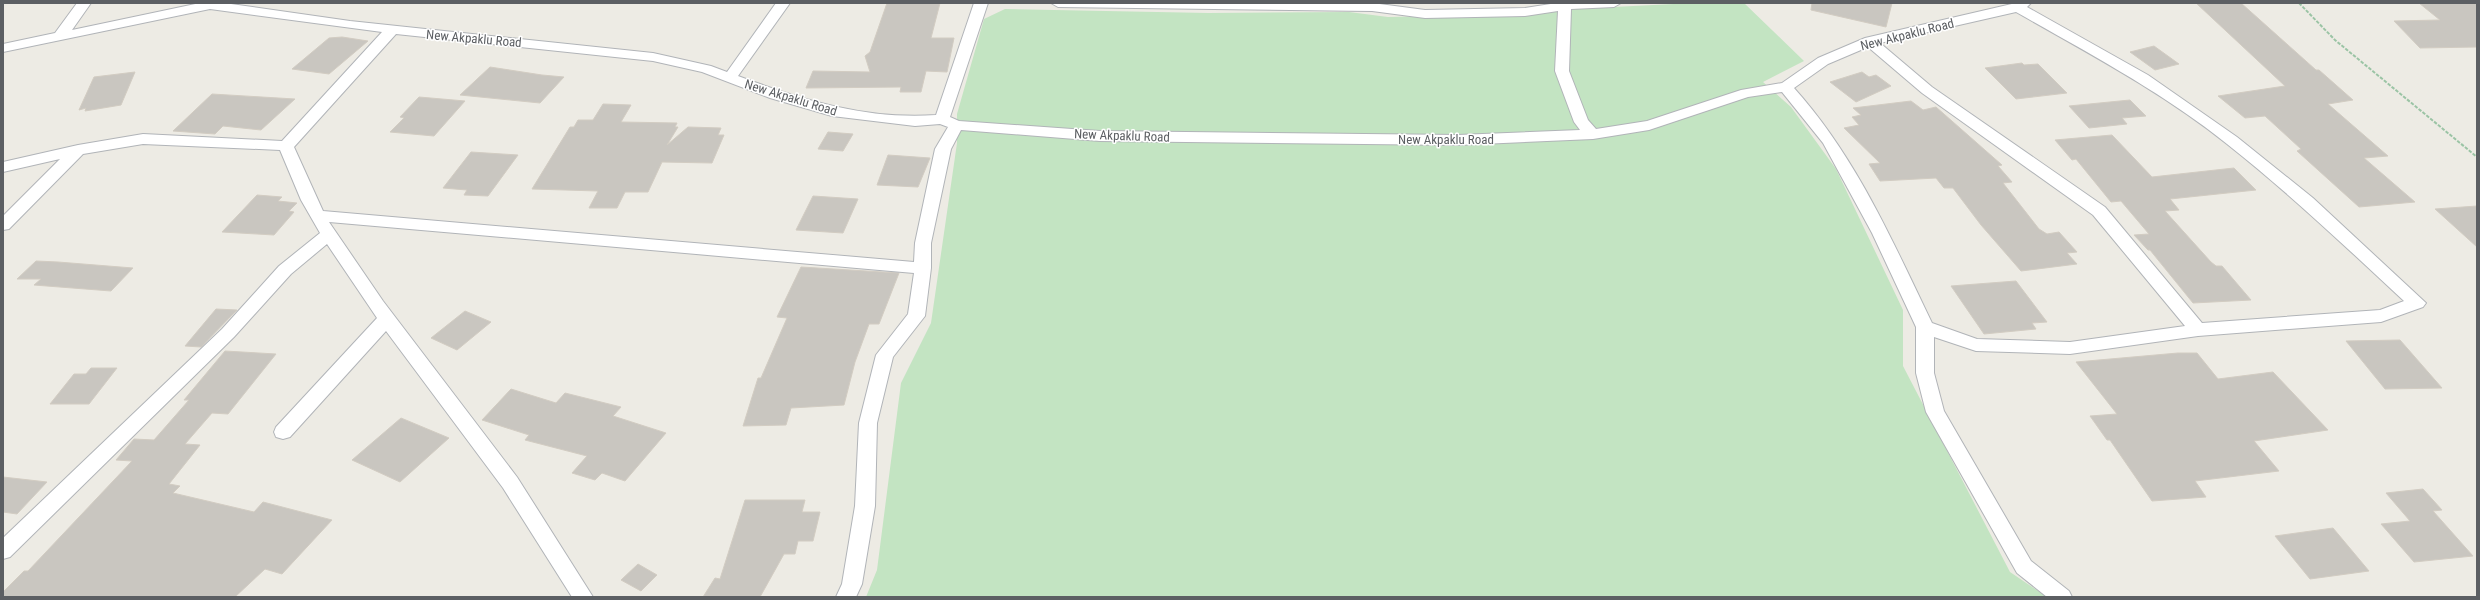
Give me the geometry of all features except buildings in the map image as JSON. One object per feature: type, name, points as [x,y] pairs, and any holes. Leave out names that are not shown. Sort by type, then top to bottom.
[{"type":"street","points":[[60,36],[84,3]]},
{"type":"street","points":[[730,78],[783,3]]},
{"type":"street","points":[[846,597],[852,584],[865,506],[868,423],[885,355],[916,316],[922,268],[923,243],[949,122],[982,3]]},
{"type":"street","points":[[1058,3],[1371,5],[1425,14],[1533,11],[1565,4],[1614,3]]},
{"type":"street","name":"New Akpaklu Road","points":[[3,48],[210,4],[392,30],[606,50],[706,69],[775,95],[832,112],[1100,136],[1458,140],[1593,134],[1649,125],[1746,93],[1786,87],[1823,61],[1870,41],[2021,6]]},
{"type":"street","points":[[1565,4],[1562,71],[1581,122],[1593,134]]},
{"type":"street","points":[[1925,327],[1976,345],[2070,348],[2198,330],[2381,316],[2417,303],[2307,202],[2232,140],[2143,78],[2021,6]]},
{"type":"street","points":[[286,146],[392,30]]},
{"type":"street","points":[[1870,41],[1926,90],[2099,211],[2198,330]]},
{"type":"street","points":[[1786,87],[1806,108],[1852,177],[1925,327],[1925,373],[1935,412],[2024,567],[2062,597]]},
{"type":"street","points":[[3,167],[78,150],[143,139],[286,146]]},
{"type":"street","points":[[286,146],[318,216],[329,234],[386,320],[488,452],[544,531],[584,597]]},
{"type":"street","points":[[3,225],[78,150]]},
{"type":"street","points":[[318,216],[922,268]]},
{"type":"street","points":[[3,551],[228,333],[285,270],[329,234]]},
{"type":"street","points":[[283,432],[386,320]]},
{"type":"path","points":[[2299,3],[2335,40],[2477,157]]},
{"type":"green space","points":[[1694,3],[1744,3],[1804,61],[1763,82],[1791,107],[1836,169],[1903,310],[1903,366],[2010,572],[2047,597],[866,597],[877,570],[901,383],[931,323],[957,143],[957,114],[984,19],[1005,9],[1208,13],[1349,12],[1388,17],[1533,14],[1573,9]]}]
